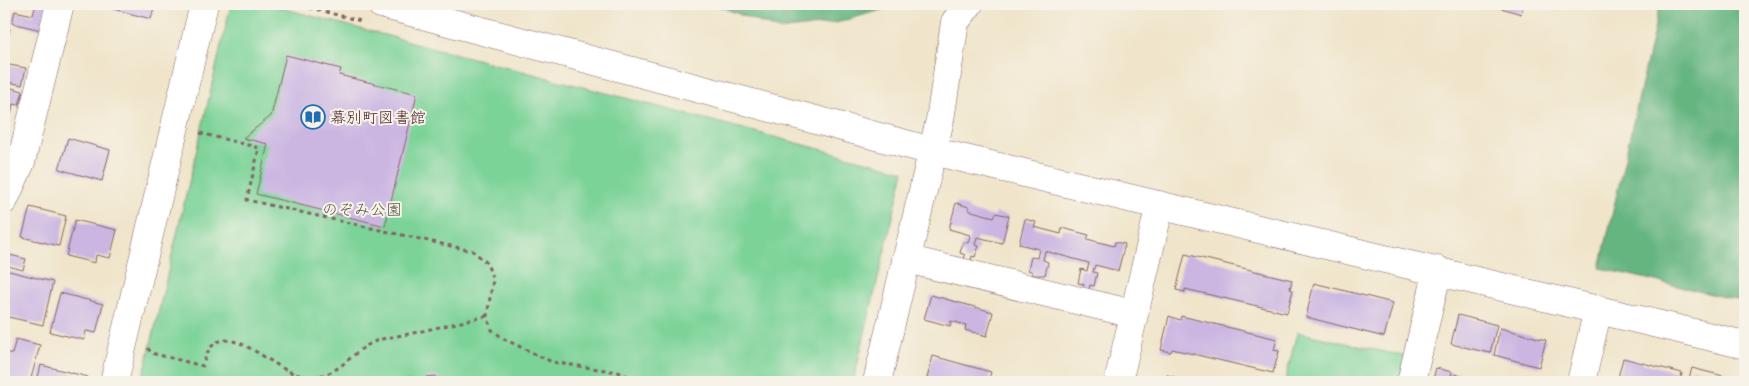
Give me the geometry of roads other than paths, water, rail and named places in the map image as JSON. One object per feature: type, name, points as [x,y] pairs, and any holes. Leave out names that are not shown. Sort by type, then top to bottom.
[{"type":"street","points":[[4,200],[12,160],[60,4]]},
{"type":"street","points":[[114,382],[204,4]]},
{"type":"street","points":[[877,382],[940,120],[955,22],[969,4]]},
{"type":"street","points":[[376,14],[932,151],[1438,270],[1745,345]]},
{"type":"street","points":[[1118,382],[1160,205]]},
{"type":"street","points":[[906,259],[1134,314]]},
{"type":"street","points":[[1411,382],[1438,270]]},
{"type":"street","points":[[1581,382],[1598,309]]},
{"type":"place","name":"幕別町図書館","points":[[313,117]]},
{"type":"park label","name":"のぞみ公園","points":[[362,209]]}]
